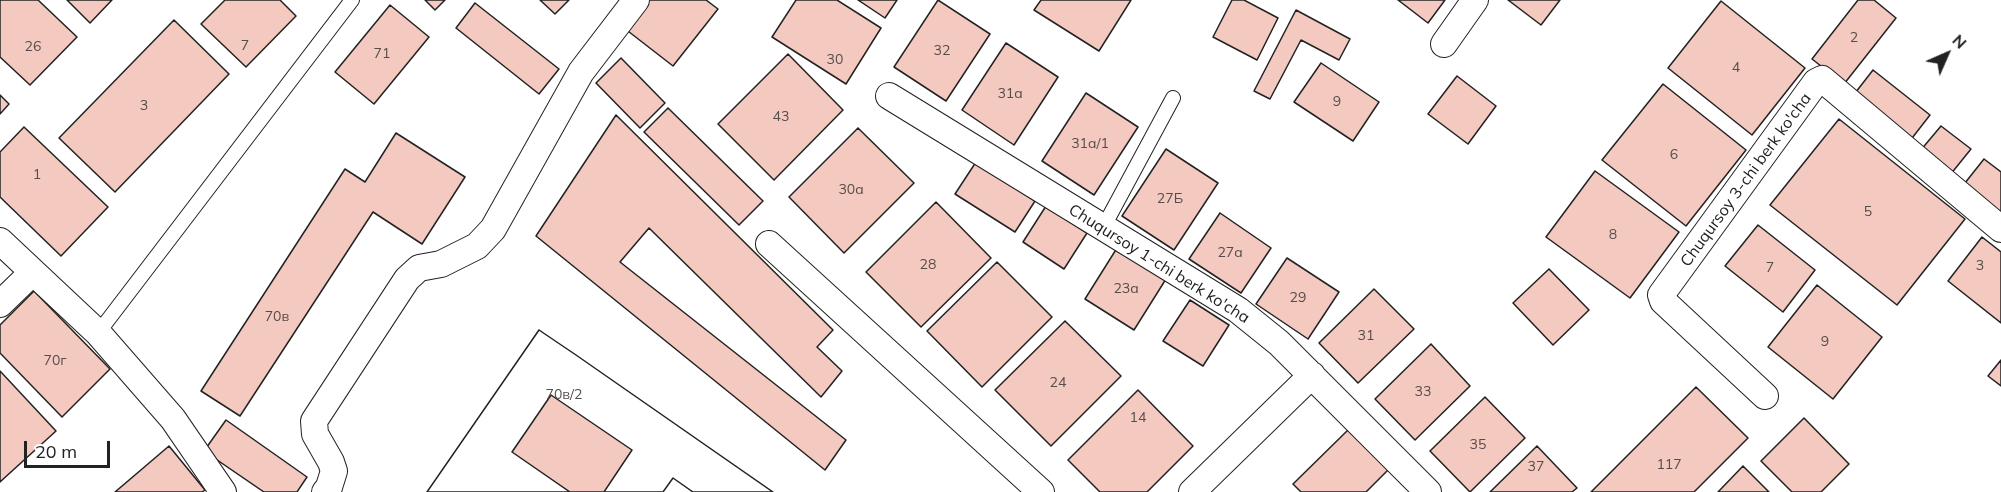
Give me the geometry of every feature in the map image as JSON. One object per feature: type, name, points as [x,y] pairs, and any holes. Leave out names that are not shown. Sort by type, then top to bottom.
[{"type":"street","points":[[325,492],[334,471],[315,434],[314,421],[407,279],[419,268],[441,264],[477,246],[493,229],[581,72],[636,0]]},
{"type":"street","points":[[1444,44],[1475,0]]},
{"type":"street","name":"Chuqursoy 3-chi berk ko'cha","points":[[1765,396],[1663,301],[1661,295],[1816,82],[1822,79],[2001,229]]},
{"type":"street","name":"Chuqursoy 1-chi berk ko'cha","points":[[889,96],[1238,310],[1279,343],[1428,492]]},
{"type":"street","points":[[0,241],[99,333],[173,419],[223,492]]},
{"type":"street","points":[[769,244],[1041,492]]},
{"type":"street","points":[[0,304],[33,272]]},
{"type":"street","points":[[1192,492],[1312,375]]},
{"type":"lane","points":[[99,333],[352,0]]},
{"type":"lane","points":[[1103,228],[1173,98]]},
{"type":"building","points":[[0,0],[38,0],[77,37],[30,85],[0,57]]},
{"type":"building","points":[[67,0],[112,0],[90,23]]},
{"type":"building","points":[[225,0],[280,0],[296,16],[246,67],[201,24]]},
{"type":"building","points":[[425,0],[445,0],[435,10]]},
{"type":"building","points":[[540,0],[569,0],[555,14]]},
{"type":"building","points":[[646,0],[706,0],[718,9],[673,66],[624,28]]},
{"type":"building","points":[[796,0],[837,0],[881,28],[846,84],[772,37]]},
{"type":"building","points":[[858,0],[897,0],[885,18]]},
{"type":"building","points":[[938,0],[990,34],[946,101],[894,67]]},
{"type":"building","points":[[1041,0],[1131,0],[1099,51],[1034,10]]},
{"type":"building","points":[[1232,0],[1244,0],[1278,18],[1257,60],[1213,37]]},
{"type":"building","points":[[1398,0],[1445,0],[1428,23]]},
{"type":"building","points":[[1508,0],[1560,0],[1541,25]]},
{"type":"building","points":[[1858,0],[1874,0],[1896,18],[1844,84],[1812,59]]},
{"type":"building","points":[[1721,1],[1805,68],[1752,135],[1668,68]]},
{"type":"building","points":[[475,3],[559,69],[539,94],[456,28]]},
{"type":"building","points":[[390,5],[429,37],[374,104],[335,72]]},
{"type":"building","points":[[1296,10],[1350,39],[1339,60],[1301,40],[1270,99],[1254,91]]},
{"type":"building","points":[[174,20],[229,74],[115,192],[59,138]]},
{"type":"building","points":[[1006,43],[1058,77],[1014,145],[962,110]]},
{"type":"building","points":[[788,54],[843,110],[774,180],[718,124]]},
{"type":"building","points":[[621,58],[665,103],[640,128],[596,83]]},
{"type":"building","points":[[1321,63],[1379,102],[1353,141],[1294,102]]},
{"type":"building","points":[[1873,70],[1930,115],[1909,142],[1852,97]]},
{"type":"building","points":[[1457,76],[1496,106],[1468,144],[1428,114]]},
{"type":"building","points":[[1663,84],[1746,150],[1686,226],[1602,160]]},
{"type":"building","points":[[1086,93],[1138,127],[1094,195],[1042,161]]},
{"type":"building","points":[[0,95],[9,104],[0,114]]},
{"type":"building","points":[[668,108],[763,201],[739,225],[644,132]]},
{"type":"building","points":[[616,115],[833,330],[817,347],[842,371],[821,397],[649,228],[620,262],[846,440],[825,470],[536,236]]},
{"type":"building","points":[[1839,119],[1965,219],[1897,305],[1770,205]]},
{"type":"building","points":[[1941,126],[1971,149],[1950,175],[1920,151]]},
{"type":"building","points":[[24,127],[108,207],[61,256],[0,197],[0,152]]},
{"type":"building","points":[[858,128],[914,183],[844,253],[789,197]]},
{"type":"building","points":[[396,133],[465,177],[422,244],[373,212],[240,416],[201,391],[345,169],[365,182]]},
{"type":"building","points":[[1166,149],[1218,183],[1174,250],[1122,216]]},
{"type":"building","points":[[1984,159],[2001,172],[2001,219],[1961,188]]},
{"type":"building","points":[[976,162],[1035,201],[1015,232],[955,194]]},
{"type":"building","points":[[1595,171],[1679,232],[1630,298],[1546,237]]},
{"type":"building","points":[[936,202],[991,258],[921,327],[866,272]]},
{"type":"building","points":[[1046,206],[1087,233],[1064,269],[1023,242]]},
{"type":"building","points":[[1220,213],[1271,248],[1241,293],[1189,259]]},
{"type":"building","points":[[1758,225],[1815,270],[1783,312],[1725,266]]},
{"type":"building","points":[[1982,237],[2001,252],[2001,323],[1948,281]]},
{"type":"building","points":[[1117,248],[1166,279],[1134,330],[1085,299]]},
{"type":"building","points":[[1287,258],[1339,292],[1308,339],[1256,304]]},
{"type":"building","points":[[997,262],[1052,317],[982,387],[927,331]]},
{"type":"building","points":[[1549,269],[1589,310],[1553,345],[1513,303]]},
{"type":"building","points":[[1817,285],[1882,337],[1833,399],[1768,347]]},
{"type":"building","points":[[1374,289],[1414,329],[1358,383],[1319,343]]},
{"type":"building","points":[[34,291],[110,369],[62,417],[0,353],[0,325]]},
{"type":"building","points":[[1190,300],[1229,325],[1203,366],[1163,341]]},
{"type":"building","points":[[1065,321],[1121,376],[1051,446],[995,390]]},
{"type":"building","points":[[539,330],[773,492],[693,492],[673,478],[663,492],[604,492],[632,450],[551,395],[512,452],[570,492],[427,492]]},
{"type":"building","points":[[539,330],[773,492],[693,492],[673,478],[663,492],[427,492]]},
{"type":"building","points":[[1431,344],[1470,386],[1415,440],[1375,399]]},
{"type":"building","points":[[2001,360],[2001,386],[1988,376]]},
{"type":"building","points":[[0,371],[56,431],[0,482]]},
{"type":"building","points":[[1696,387],[1748,438],[1694,492],[1591,492]]},
{"type":"building","points":[[1138,390],[1193,446],[1147,492],[1100,492],[1068,460]]},
{"type":"building","points":[[1485,397],[1525,438],[1470,492],[1430,451]]},
{"type":"building","points":[[1804,418],[1849,464],[1821,492],[1792,492],[1761,461]]},
{"type":"building","points":[[226,420],[307,477],[297,492],[264,492],[204,451]]},
{"type":"building","points":[[1348,430],[1388,470],[1366,492],[1301,492],[1293,484]]},
{"type":"building","points":[[169,446],[205,490],[202,492],[115,492]]},
{"type":"building","points":[[1537,446],[1577,488],[1572,492],[1490,492]]},
{"type":"building","points":[[1743,466],[1769,492],[1718,492]]}]
